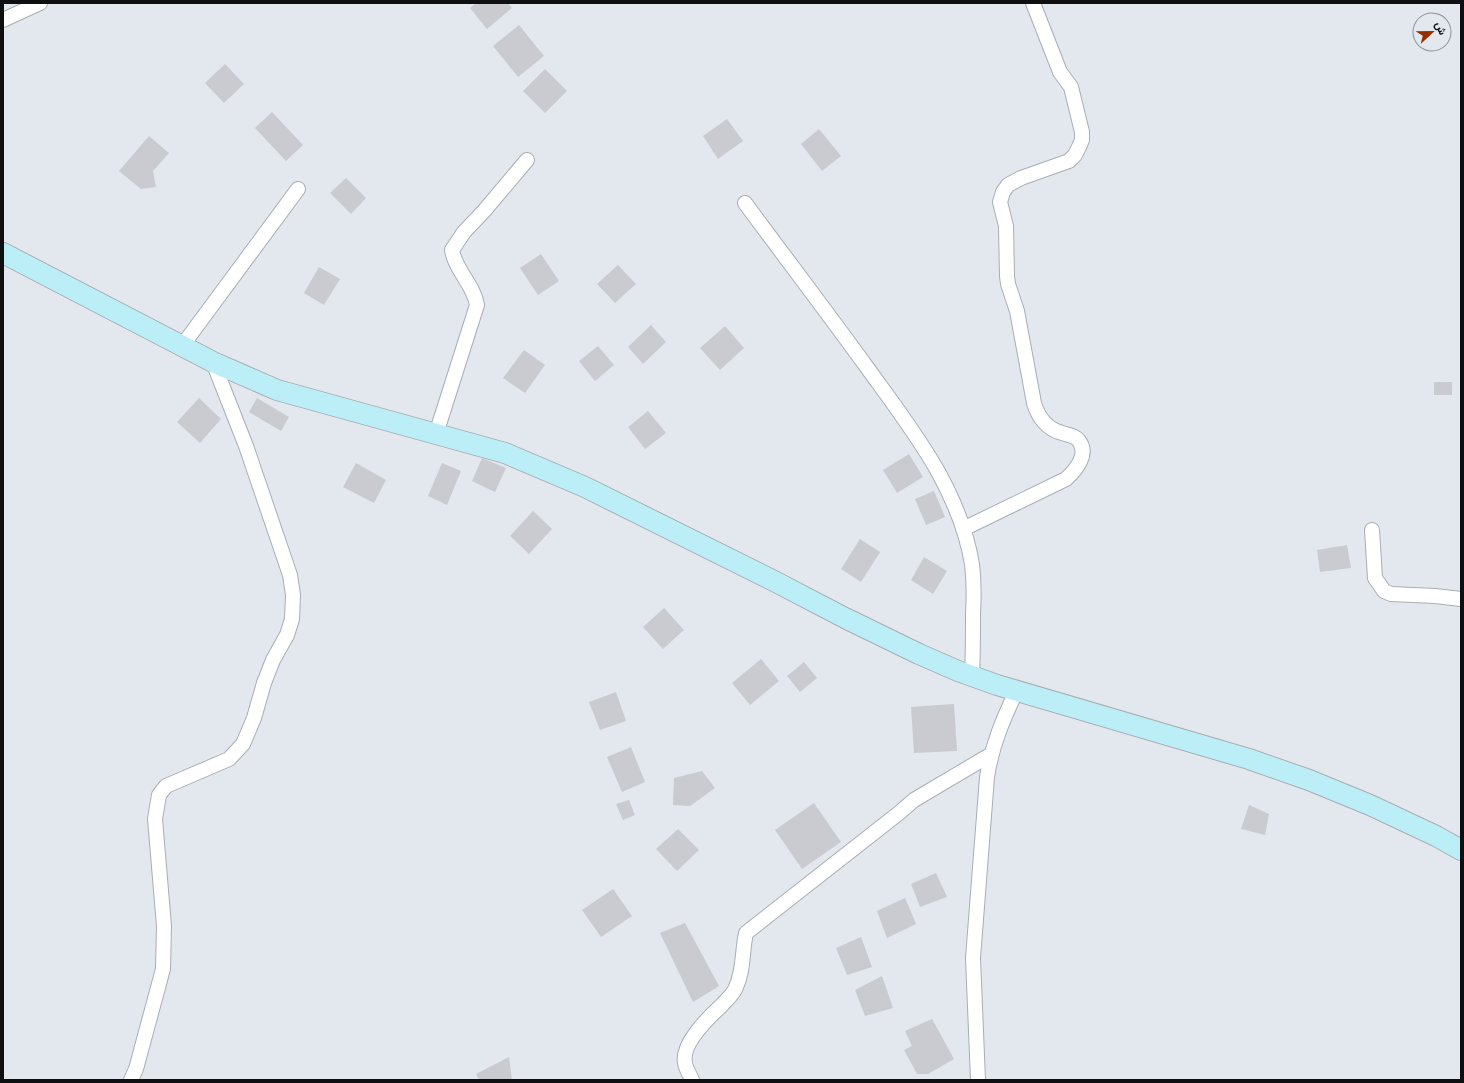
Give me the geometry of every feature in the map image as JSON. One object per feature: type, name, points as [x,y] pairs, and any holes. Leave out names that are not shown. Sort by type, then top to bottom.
[{"type":"street","points":[[3,20],[40,3]]},
{"type":"street","points":[[963,529],[1066,479],[1072,474],[1081,459],[1082,450],[1079,441],[1073,436],[1052,429],[1037,414],[1017,311],[1006,276],[1006,226],[1000,202],[1003,192],[1008,185],[1021,178],[1069,161],[1075,155],[1082,140],[1082,132],[1071,88],[1060,72],[1033,3]]},
{"type":"street","points":[[436,434],[477,305],[476,296],[453,258],[452,250],[464,232],[484,211],[527,160]]},
{"type":"street","points":[[182,346],[298,189]]},
{"type":"street","points":[[745,203],[826,311],[919,440],[939,472],[954,501],[972,563],[974,580],[972,676]]},
{"type":"street","points":[[3,253],[212,362],[277,390],[505,453],[585,487],[845,618],[919,654],[972,676],[1249,759],[1309,780],[1436,836],[1461,850]]},
{"type":"street","points":[[130,1080],[136,1068],[163,969],[164,926],[155,819],[159,795],[166,786],[229,759],[243,744],[254,718],[264,683],[273,660],[287,635],[292,619],[293,595],[290,575],[246,446],[212,362]]},
{"type":"street","points":[[1372,530],[1375,578],[1384,591],[1391,594],[1461,599]]},
{"type":"street","points":[[978,1080],[973,958],[987,777],[990,755],[1016,690]]},
{"type":"street","points":[[692,1080],[684,1062],[686,1046],[708,1018],[736,988],[741,970],[743,945],[746,933],[914,800],[990,755]]},
{"type":"building","points":[[476,3],[508,3],[512,8],[487,29],[470,8]]},
{"type":"building","points":[[519,25],[544,56],[518,77],[493,46]]},
{"type":"building","points":[[225,64],[244,84],[224,103],[205,83]]},
{"type":"building","points":[[545,69],[567,91],[545,113],[523,91]]},
{"type":"building","points":[[272,112],[303,145],[286,161],[255,128]]},
{"type":"building","points":[[727,119],[743,141],[718,159],[703,136]]},
{"type":"building","points":[[819,129],[841,156],[822,171],[801,144]]},
{"type":"building","points":[[149,136],[169,153],[153,171],[156,187],[141,189],[119,171]]},
{"type":"building","points":[[346,178],[366,198],[351,214],[330,193]]},
{"type":"building","points":[[541,254],[559,281],[538,295],[520,268]]},
{"type":"building","points":[[618,265],[636,284],[615,303],[597,284]]},
{"type":"building","points":[[319,267],[340,279],[324,305],[304,293]]},
{"type":"building","points":[[651,325],[666,342],[643,364],[628,347]]},
{"type":"building","points":[[725,326],[744,348],[720,370],[700,348]]},
{"type":"building","points":[[598,346],[614,365],[595,381],[579,361]]},
{"type":"building","points":[[524,350],[545,365],[525,393],[503,378]]},
{"type":"building","points":[[1434,382],[1452,382],[1452,395],[1434,395]]},
{"type":"building","points":[[199,398],[221,419],[200,443],[177,422]]},
{"type":"building","points":[[257,398],[289,417],[281,431],[249,412]]},
{"type":"building","points":[[648,411],[666,433],[645,449],[628,427]]},
{"type":"building","points":[[909,454],[923,477],[897,493],[883,470]]},
{"type":"building","points":[[482,458],[506,468],[495,492],[472,481]]},
{"type":"building","points":[[356,463],[386,480],[374,503],[343,487]]},
{"type":"building","points":[[442,463],[461,471],[447,505],[428,496]]},
{"type":"building","points":[[934,491],[945,517],[926,525],[915,499]]},
{"type":"building","points":[[533,511],[552,529],[529,554],[510,536]]},
{"type":"building","points":[[860,539],[880,552],[861,582],[841,569]]},
{"type":"building","points":[[1347,545],[1351,568],[1320,572],[1317,550]]},
{"type":"building","points":[[924,557],[947,571],[933,594],[911,580]]},
{"type":"building","points":[[664,608],[684,630],[663,649],[643,627]]},
{"type":"building","points":[[761,659],[779,681],[750,705],[732,683]]},
{"type":"building","points":[[804,662],[817,678],[800,692],[787,676]]},
{"type":"building","points":[[616,692],[626,721],[600,730],[589,702]]},
{"type":"building","points":[[954,704],[957,751],[914,753],[911,707]]},
{"type":"building","points":[[631,747],[645,782],[622,792],[607,757]]},
{"type":"building","points":[[702,771],[715,788],[690,806],[673,805],[674,778]]},
{"type":"building","points":[[629,800],[635,815],[623,820],[616,804]]},
{"type":"building","points":[[814,803],[841,842],[802,869],[775,830]]},
{"type":"building","points":[[1249,805],[1269,814],[1265,835],[1241,829]]},
{"type":"building","points":[[678,829],[699,850],[677,871],[656,849]]},
{"type":"building","points":[[936,873],[947,897],[920,907],[911,884]]},
{"type":"building","points":[[613,889],[632,916],[601,937],[582,910]]},
{"type":"building","points":[[905,898],[916,924],[887,938],[877,911]]},
{"type":"building","points":[[685,923],[719,986],[693,1002],[660,933]]},
{"type":"building","points":[[861,937],[872,967],[847,975],[836,948]]},
{"type":"building","points":[[882,976],[893,1008],[865,1016],[855,990]]},
{"type":"building","points":[[932,1019],[954,1059],[928,1074],[917,1074],[904,1050],[912,1046],[905,1031]]},
{"type":"building","points":[[509,1057],[512,1080],[479,1080],[476,1074]]}]
